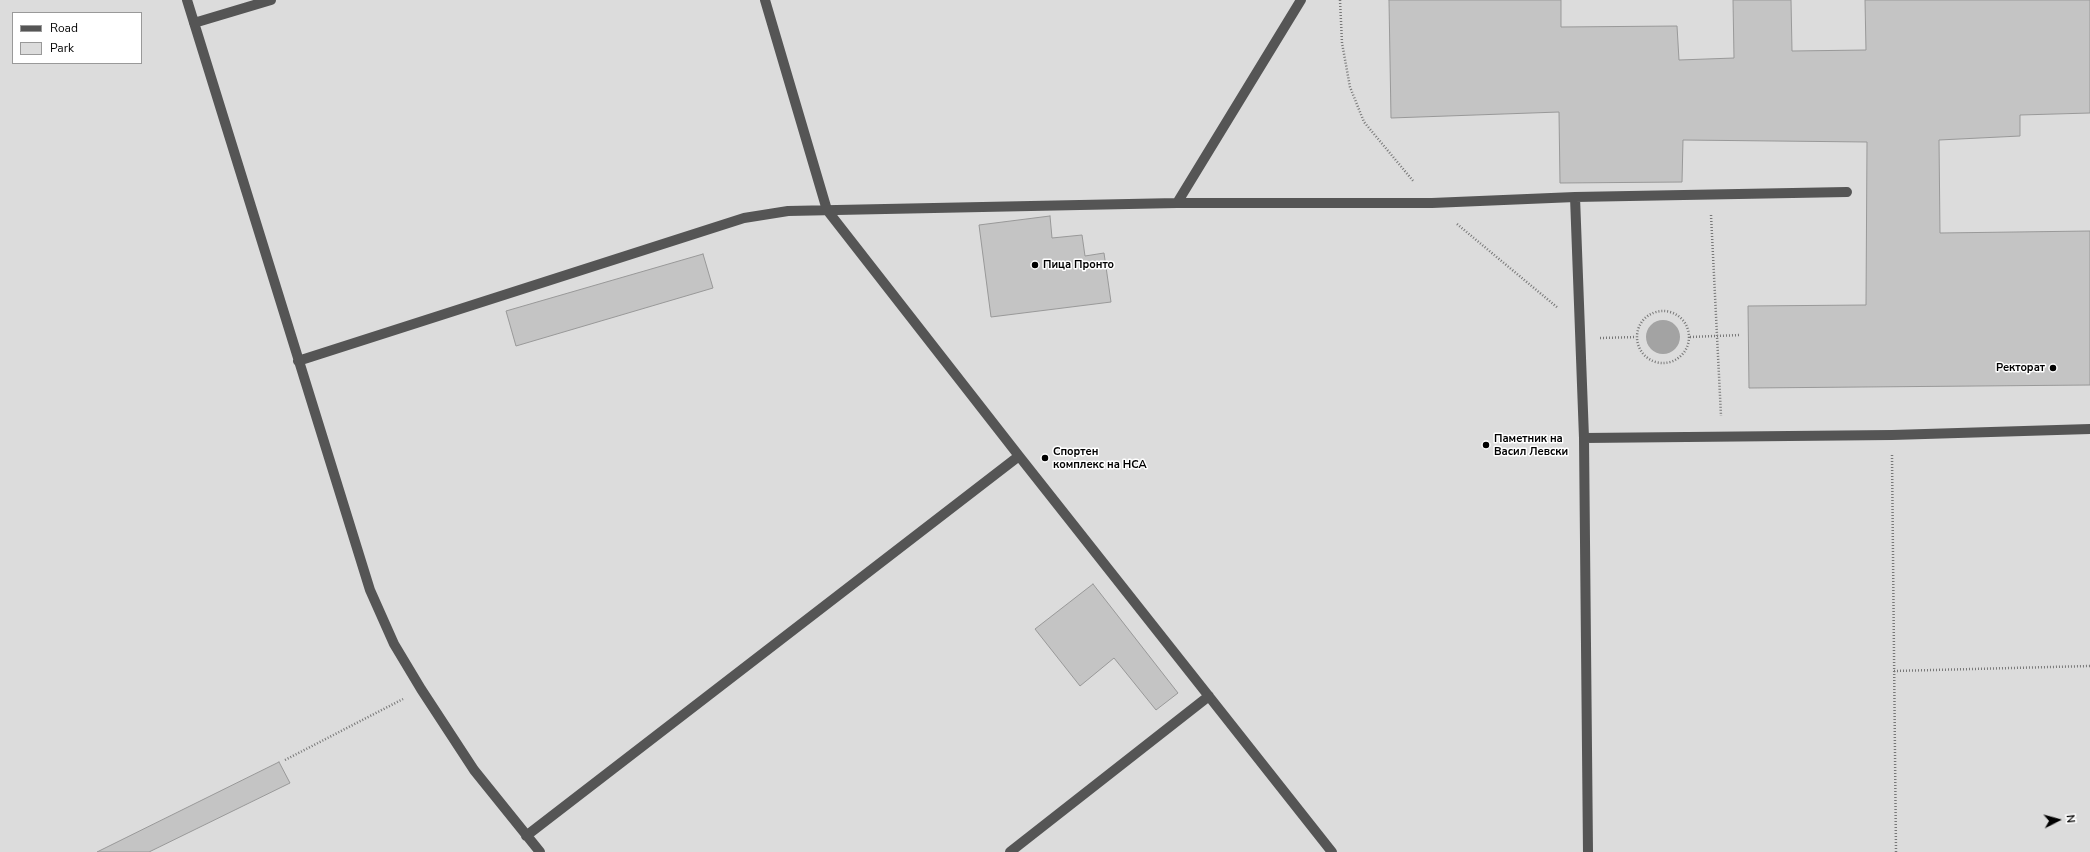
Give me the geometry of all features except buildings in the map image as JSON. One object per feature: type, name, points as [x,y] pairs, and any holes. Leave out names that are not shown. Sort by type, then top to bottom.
[{"type":"lane","points":[[187,0],[370,590],[394,644],[421,690],[474,770],[540,852]]},
{"type":"lane","points":[[194,23],[271,0]]},
{"type":"lane","points":[[765,0],[827,210],[1332,852]]},
{"type":"lane","points":[[1177,203],[1301,0]]},
{"type":"lane","points":[[298,361],[744,218],[788,211],[1177,203],[1432,203],[1576,197],[1847,192]]},
{"type":"lane","points":[[1576,197],[1579,325],[1584,438],[1588,852]]},
{"type":"lane","points":[[1584,438],[1892,435],[2090,429]]},
{"type":"lane","points":[[526,836],[1019,456]]},
{"type":"lane","points":[[1010,852],[1208,696]]},
{"type":"path","points":[[1340,0],[1342,43],[1350,87],[1364,122],[1432,203],[1579,325]]},
{"type":"path","points":[[1710,194],[1722,436]]},
{"type":"path","points":[[1663,310],[1677,313],[1686,323],[1690,337],[1686,350],[1676,360],[1663,364],[1650,360],[1639,350],[1636,337],[1640,323],[1649,314],[1663,310]]},
{"type":"path","points":[[1690,337],[1740,335]]},
{"type":"path","points":[[1580,338],[1636,337]]},
{"type":"path","points":[[1892,435],[1896,852]]},
{"type":"path","points":[[1894,671],[2090,666]]},
{"type":"path","points":[[285,760],[421,690]]},
{"type":"green space","name":"Спортен комплекс на НСА","points":[[0,0],[2090,0],[2090,852],[0,852]]},
{"type":"shaded area","points":[[1660,320],[1666,320],[1675,325],[1679,331],[1679,343],[1675,349],[1666,354],[1660,354],[1651,349],[1646,340],[1646,334],[1651,325]]},
{"type":"place","name":"Пица Пронто","points":[[1035,265]]},
{"type":"place","name":"Ректорат","points":[[2053,368]]},
{"type":"place","name":"Паметник на Васил Левски","points":[[1486,445]]},
{"type":"place","name":"Спортен комплекс на НСА","points":[[1045,458]]}]
